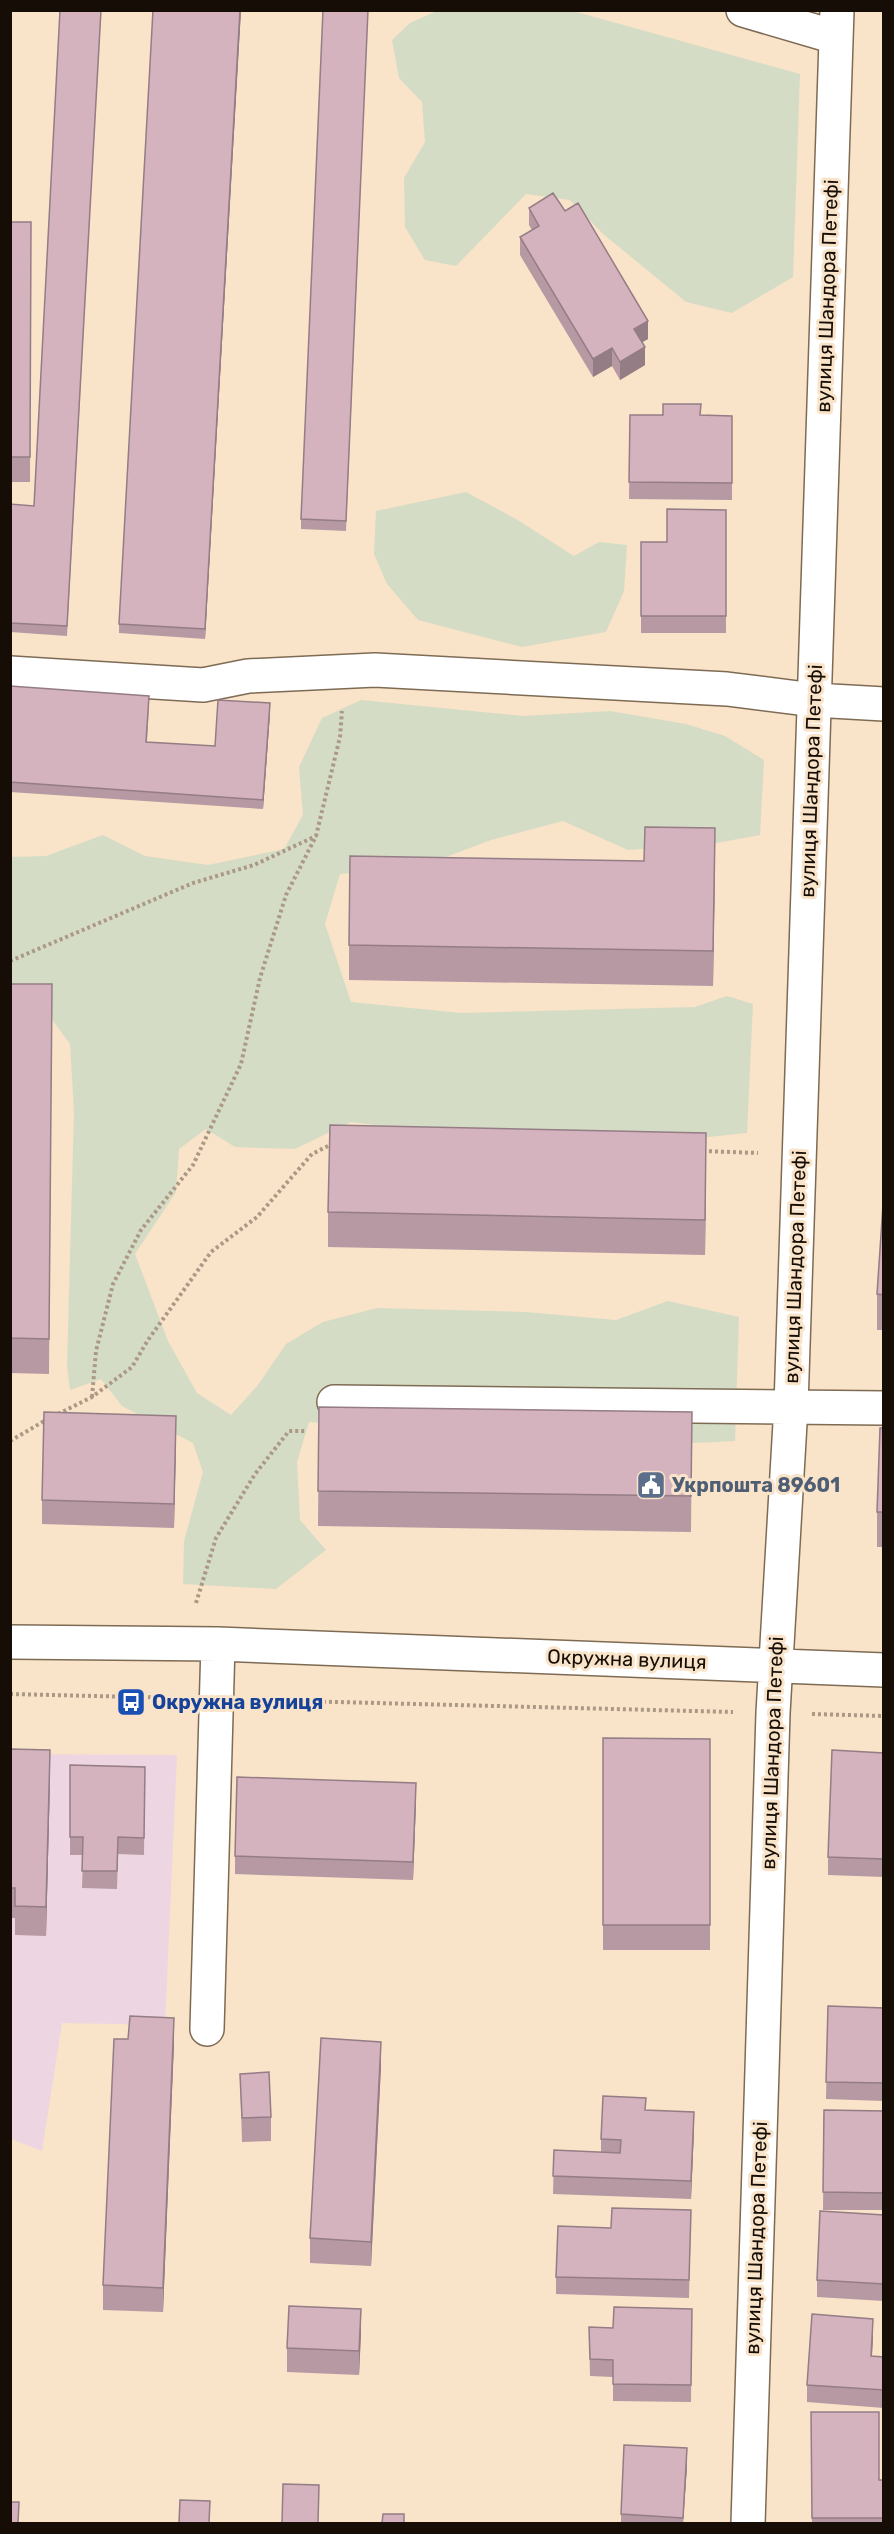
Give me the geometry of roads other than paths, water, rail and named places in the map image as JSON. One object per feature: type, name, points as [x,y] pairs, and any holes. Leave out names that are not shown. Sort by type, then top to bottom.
[{"type":"street","points":[[743,10],[836,24]]},
{"type":"street","name":"вулиця Шандора Петефі","points":[[748,2523],[773,1713],[791,1406],[836,24]]},
{"type":"street","points":[[10,673],[203,685],[248,676],[375,670],[727,689],[814,700],[884,704]]},
{"type":"street","points":[[334,1402],[884,1408]]},
{"type":"street","name":"Окружна вулиця","points":[[10,1642],[218,1644],[884,1670]]},
{"type":"street","points":[[207,2029],[218,1644]]},
{"type":"place","name":"Укрпошта 89601","points":[[651,1485]]},
{"type":"place","name":"Окружна вулиця","points":[[131,1702]]}]
